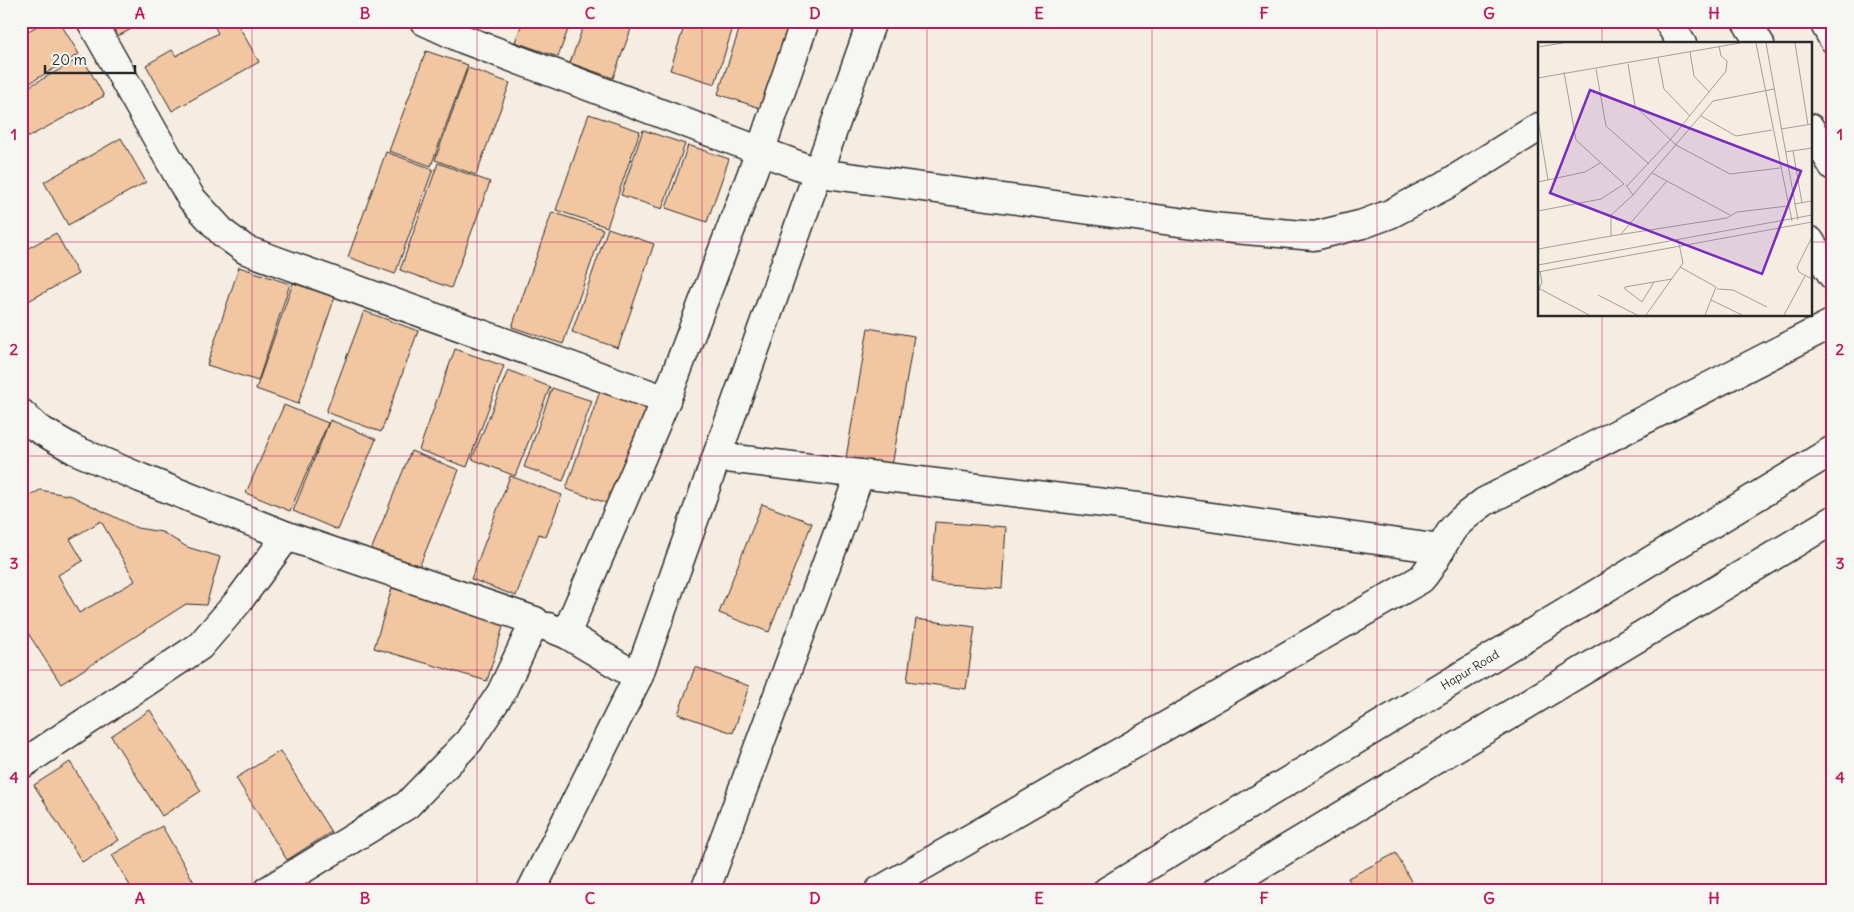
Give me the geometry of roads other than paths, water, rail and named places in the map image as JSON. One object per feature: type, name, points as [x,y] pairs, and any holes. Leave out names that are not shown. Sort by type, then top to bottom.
[{"type":"street","points":[[91,21],[191,198],[224,234],[246,250],[666,400]]},
{"type":"street","points":[[424,21],[463,39],[819,173],[1223,228],[1314,236],[1362,224],[1390,214],[1444,186],[1538,128]]},
{"type":"street","points":[[566,634],[666,400],[760,152],[805,21]]},
{"type":"street","points":[[531,891],[638,676],[718,457],[872,21]]},
{"type":"street","points":[[1746,21],[1759,42]]},
{"type":"street","points":[[1823,21],[1833,38]]},
{"type":"street","points":[[1812,131],[1833,166]]},
{"type":"street","points":[[1812,244],[1833,276]]},
{"type":"street","points":[[879,891],[1420,579],[1428,571],[1453,529],[1465,516],[1492,497],[1833,323]]},
{"type":"street","points":[[21,413],[37,428],[75,450],[287,536],[566,634],[638,676]]},
{"type":"street","name":"Hapur Road","points":[[1110,890],[1833,450]]},
{"type":"street","points":[[718,457],[1146,508],[1441,549]]},
{"type":"street","points":[[705,891],[860,474]]},
{"type":"street","points":[[1217,891],[1833,520]]},
{"type":"street","points":[[21,765],[200,646],[237,603],[287,536]]},
{"type":"street","points":[[267,891],[407,805],[469,740],[500,693],[535,622]]}]
